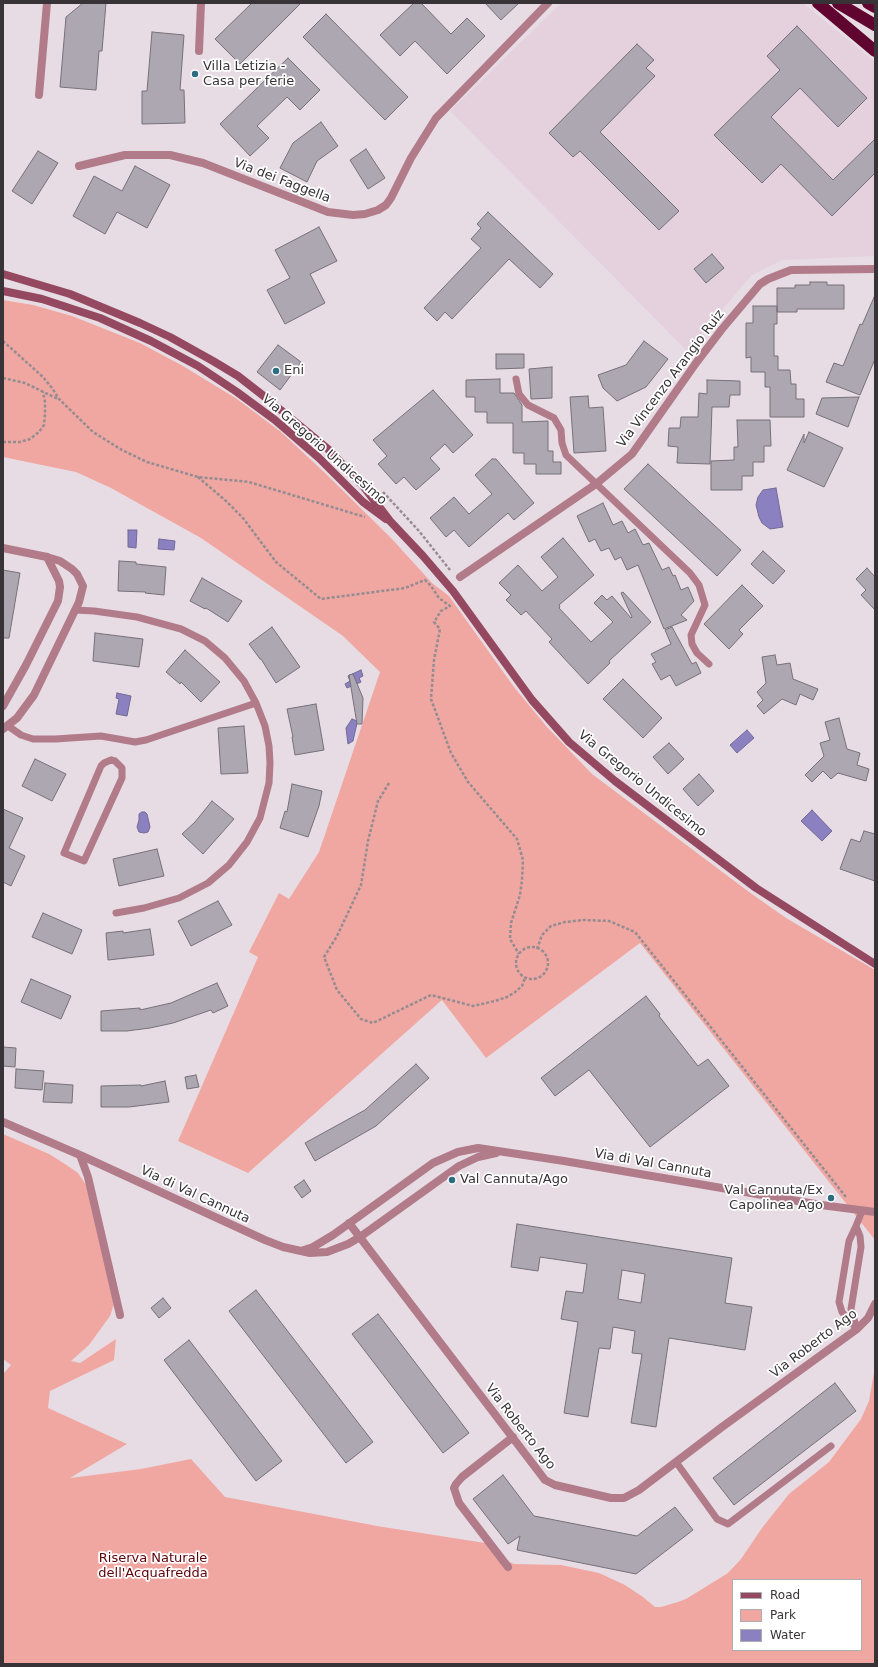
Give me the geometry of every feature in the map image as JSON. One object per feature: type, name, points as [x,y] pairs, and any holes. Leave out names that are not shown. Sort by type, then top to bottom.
[{"type":"highway","points":[[818,3],[875,51]]},
{"type":"highway","points":[[838,3],[875,25]]},
{"type":"highway","points":[[868,3],[875,7]]},
{"type":"street","points":[[39,95],[47,3]]},
{"type":"street","points":[[199,51],[200,3]]},
{"type":"street","name":"Via dei Faggella","points":[[79,166],[125,155],[170,156],[203,163],[328,212],[353,215],[365,214],[378,210],[386,205],[391,198],[411,158],[436,118],[548,3]]},
{"type":"street","name":"Via Vincenzo Arangio Ruiz","points":[[460,576],[596,484],[638,446],[696,363],[760,284],[768,279],[791,270],[875,269]]},
{"type":"street","name":"Via Gregorio Undicesimo","points":[[3,274],[70,294],[121,314],[170,337],[238,376],[265,397],[328,449],[364,487],[390,522],[418,550],[448,585],[532,700],[574,746],[615,781],[756,888],[875,964]]},
{"type":"street","name":"Via Gregorio Undicesimo","points":[[3,291],[42,299],[100,318],[198,366],[275,420],[319,458],[363,502],[390,522]]},
{"type":"street","points":[[3,548],[47,557],[65,564],[72,569],[80,580],[82,591],[75,610],[34,694],[17,718],[5,728]]},
{"type":"street","points":[[3,706],[14,688],[58,601],[60,587],[59,581],[47,557]]},
{"type":"street","name":"Via di Val Cannuta","points":[[3,1122],[80,1155],[265,1240],[283,1247],[310,1253],[327,1252],[341,1248],[360,1237],[459,1166],[478,1157],[499,1152]]},
{"type":"street","name":"Via di Val Cannuta","points":[[301,1251],[313,1247],[439,1160],[458,1152],[474,1149],[485,1149],[564,1161],[875,1212]]},
{"type":"street","points":[[80,1155],[88,1177],[120,1315]]},
{"type":"street","name":"Via Roberto Ago","points":[[349,1223],[548,1482],[605,1497],[624,1498],[634,1493],[857,1329],[868,1318],[875,1304]]},
{"type":"street","points":[[508,1567],[459,1503],[454,1493],[454,1488],[462,1477],[513,1437]]},
{"type":"lane","points":[[516,379],[519,394],[528,405],[554,418],[561,430],[562,443],[566,455],[690,573],[699,585],[705,605],[691,635],[692,644],[697,652],[709,664]]},
{"type":"lane","points":[[75,610],[138,617],[189,632],[205,641],[225,658],[242,678],[256,703],[268,738],[270,771],[267,794],[262,811],[247,842],[221,873],[200,888],[179,898],[160,904],[116,913]]},
{"type":"lane","points":[[5,728],[27,738],[47,739],[101,736],[135,742],[146,740],[256,703]]},
{"type":"lane","points":[[107,761],[115,761],[122,768],[122,778],[84,861],[64,853],[102,766],[107,761]]},
{"type":"lane","points":[[857,1329],[842,1312],[839,1302],[849,1241],[862,1211]]},
{"type":"lane","points":[[856,1226],[860,1236],[861,1247],[851,1309],[857,1329]]},
{"type":"lane","points":[[676,1462],[717,1519],[728,1524],[831,1446]]},
{"type":"path","points":[[3,341],[42,377],[59,399],[93,432],[122,450],[147,462],[198,477],[249,482],[368,518]]},
{"type":"path","points":[[3,378],[25,383],[59,399]]},
{"type":"path","points":[[3,442],[20,442],[30,439],[39,432],[44,424],[45,414],[43,392]]},
{"type":"path","points":[[198,477],[243,518],[276,562],[321,599],[405,588],[425,580],[439,598],[450,606],[441,611],[434,622],[440,629],[434,660],[431,699],[452,754],[468,782],[517,839],[523,860],[522,880],[520,894],[510,923],[510,939],[519,954]]},
{"type":"path","points":[[389,783],[378,801],[368,841],[361,885],[337,936],[324,957],[338,990],[361,1020],[373,1023],[431,995],[473,1006],[495,1001],[514,993],[522,986],[525,978]]},
{"type":"path","points":[[537,949],[542,935],[551,926],[565,922],[584,920],[609,922],[635,932],[845,1196],[850,1197]]},
{"type":"path","points":[[527,948],[537,949],[545,955],[547,960],[546,969],[540,977],[530,979],[521,975],[516,967],[519,954],[527,948]]},
{"type":"shaded area","points":[[561,3],[803,3],[875,62],[875,256],[782,260],[752,275],[687,351],[450,111]]},
{"type":"green space","points":[[3,300],[33,305],[72,316],[140,343],[183,366],[237,399],[281,432],[392,539],[432,583],[449,596],[514,687],[547,727],[592,774],[786,918],[875,970],[875,1240],[640,943],[486,1058],[442,1000],[248,1173],[178,1141],[258,957],[249,952],[279,893],[289,899],[319,852],[380,672],[343,636],[201,538],[111,488],[76,472],[3,457]]},
{"type":"green space","name":"Riserva Naturale dell'Acquafredda","points":[[3,1134],[49,1154],[78,1173],[86,1185],[114,1304],[110,1316],[89,1345],[71,1361],[80,1363],[116,1339],[114,1360],[50,1391],[48,1408],[127,1444],[70,1478],[141,1469],[191,1459],[225,1497],[377,1526],[485,1543],[503,1559],[514,1564],[561,1565],[599,1573],[625,1585],[655,1607],[661,1607],[686,1599],[728,1573],[741,1559],[762,1528],[789,1494],[829,1462],[861,1419],[869,1401],[875,1367],[875,1664],[3,1664],[3,1374],[11,1365],[3,1359]]},
{"type":"water","points":[[776,488],[783,527],[770,529],[762,523],[756,505],[758,497],[763,490]]},
{"type":"water","points":[[128,530],[137,530],[136,548],[128,547]]},
{"type":"water","points":[[159,539],[175,541],[174,550],[158,549]]},
{"type":"water","points":[[361,670],[363,676],[359,678],[361,682],[347,688],[345,684],[350,681],[348,676]]},
{"type":"water","points":[[117,693],[131,696],[127,716],[116,714],[119,699],[116,698]]},
{"type":"water","points":[[352,719],[357,721],[357,723],[353,741],[348,744],[346,728]]},
{"type":"water","points":[[747,730],[754,738],[737,753],[730,745]]},
{"type":"water","points":[[812,810],[832,831],[822,841],[801,821]]},
{"type":"water","points":[[142,812],[147,814],[150,827],[148,832],[144,833],[139,832],[137,827],[139,814]]},
{"type":"building","points":[[83,3],[106,3],[102,51],[99,51],[96,90],[60,87],[66,17]]},
{"type":"building","points":[[252,3],[301,3],[240,64],[215,39]]},
{"type":"building","points":[[414,3],[421,3],[451,34],[467,18],[485,36],[447,74],[415,41],[400,56],[380,35]]},
{"type":"building","points":[[485,3],[519,3],[501,20]]},
{"type":"building","points":[[326,14],[408,97],[385,120],[303,37]]},
{"type":"building","points":[[797,26],[867,98],[838,127],[800,88],[771,117],[833,180],[875,139],[875,173],[832,216],[781,164],[762,183],[714,135],[780,70],[767,56]]},
{"type":"building","points":[[152,32],[184,35],[180,90],[184,90],[185,123],[142,124],[142,91],[147,91]]},
{"type":"building","points":[[637,44],[654,60],[646,68],[655,76],[600,132],[679,211],[659,230],[580,151],[573,157],[549,133]]},
{"type":"building","points":[[288,58],[320,90],[300,110],[287,97],[257,126],[269,138],[250,156],[220,124]]},
{"type":"building","points":[[321,122],[338,146],[317,161],[307,182],[280,168],[293,143]]},
{"type":"building","points":[[366,149],[385,178],[368,189],[350,160]]},
{"type":"building","points":[[38,151],[58,163],[32,204],[12,191]]},
{"type":"building","points":[[135,166],[170,185],[147,228],[117,212],[105,234],[73,216],[94,176],[122,191]]},
{"type":"building","points":[[488,212],[553,274],[540,288],[509,259],[452,319],[445,312],[437,321],[424,308],[481,248],[471,239],[481,228],[477,224]]},
{"type":"building","points":[[319,227],[337,261],[310,274],[325,303],[285,324],[267,290],[290,278],[275,250]]},
{"type":"building","points":[[712,254],[724,268],[706,283],[694,269]]},
{"type":"building","points":[[810,282],[827,282],[827,285],[844,285],[844,309],[797,309],[797,312],[777,312],[777,288],[795,288],[795,285],[810,285]]},
{"type":"building","points":[[875,295],[875,359],[860,395],[826,382],[834,363],[843,366],[860,324],[862,325]]},
{"type":"building","points":[[753,306],[777,306],[777,324],[774,324],[774,356],[778,356],[778,370],[790,370],[791,384],[796,384],[796,399],[804,399],[804,417],[770,417],[770,387],[765,387],[765,372],[751,372],[751,357],[746,358],[746,323],[753,323]]},
{"type":"building","points":[[644,341],[668,359],[646,387],[617,401],[603,388],[598,375],[626,365]]},
{"type":"building","name":"Eni","points":[[278,345],[301,362],[280,390],[257,372]]},
{"type":"building","points":[[496,354],[524,354],[524,368],[496,369]]},
{"type":"building","points":[[552,367],[552,398],[531,399],[529,369]]},
{"type":"building","points":[[500,379],[500,393],[514,393],[522,405],[522,422],[548,421],[548,451],[553,451],[553,462],[561,462],[561,474],[536,474],[536,464],[524,464],[524,453],[513,453],[513,423],[487,423],[487,412],[475,412],[475,397],[466,397],[466,380]]},
{"type":"building","points":[[707,380],[740,381],[740,395],[730,395],[729,407],[712,407],[710,464],[677,463],[678,447],[668,446],[669,428],[680,428],[681,417],[698,417],[699,393],[707,394]]},
{"type":"building","points":[[433,390],[473,435],[453,453],[445,444],[430,458],[440,469],[416,490],[404,477],[396,484],[378,464],[387,456],[373,440]]},
{"type":"building","points":[[588,396],[589,408],[603,407],[606,451],[574,453],[570,397]]},
{"type":"building","points":[[859,397],[848,427],[816,414],[822,398]]},
{"type":"building","points":[[737,420],[770,420],[771,446],[764,446],[764,462],[753,462],[753,476],[742,476],[742,490],[711,490],[711,461],[734,460],[734,447],[738,447]]},
{"type":"building","points":[[809,432],[843,448],[824,487],[787,470],[804,434],[804,443]]},
{"type":"building","points":[[492,459],[496,459],[534,503],[514,520],[508,513],[469,547],[454,530],[446,537],[430,518],[454,497],[469,514],[492,494],[475,475]]},
{"type":"building","points":[[648,464],[741,550],[717,576],[624,489]]},
{"type":"building","points":[[603,503],[613,525],[622,521],[628,533],[635,529],[643,545],[649,543],[662,570],[669,567],[673,576],[675,575],[681,590],[688,587],[694,601],[681,615],[687,620],[664,629],[638,565],[627,570],[621,557],[615,560],[609,548],[601,551],[595,539],[589,542],[577,516]]},
{"type":"building","points":[[563,538],[594,575],[559,605],[559,608],[591,642],[613,622],[594,603],[602,595],[607,600],[612,596],[631,618],[632,617],[621,593],[623,592],[651,622],[609,661],[610,663],[588,684],[549,642],[552,639],[526,611],[521,615],[506,600],[511,595],[499,583],[518,565],[542,591],[558,577],[541,557]]},
{"type":"building","points":[[763,551],[785,571],[773,584],[751,564]]},
{"type":"building","points":[[119,561],[166,567],[164,595],[145,593],[146,592],[118,591]]},
{"type":"building","points":[[867,568],[875,577],[875,610],[861,595],[866,590],[856,579]]},
{"type":"building","points":[[3,570],[20,573],[9,638],[3,638]]},
{"type":"building","points":[[202,578],[242,601],[228,622],[206,608],[205,609],[190,601]]},
{"type":"building","points":[[742,585],[763,606],[739,630],[743,634],[729,649],[704,624]]},
{"type":"building","points":[[272,627],[300,667],[276,683],[261,659],[249,644]]},
{"type":"building","points":[[672,627],[692,664],[696,662],[701,673],[676,686],[670,675],[661,680],[652,664],[656,662],[651,654],[671,644],[665,630]]},
{"type":"building","points":[[95,633],[143,639],[139,667],[93,661]]},
{"type":"building","points":[[185,650],[220,682],[201,702],[181,682],[180,684],[166,672]]},
{"type":"building","points":[[775,655],[777,665],[790,663],[793,679],[818,689],[813,700],[800,694],[796,705],[782,699],[764,714],[757,706],[763,700],[757,692],[766,683],[762,657]]},
{"type":"building","points":[[353,674],[363,698],[362,724],[357,724],[349,675]]},
{"type":"building","points":[[623,679],[662,718],[643,738],[603,699]]},
{"type":"building","points":[[316,704],[324,750],[295,755],[287,709]]},
{"type":"building","points":[[839,718],[847,749],[860,753],[857,765],[869,769],[866,781],[838,773],[831,779],[823,771],[812,782],[805,775],[824,756],[820,743],[830,740],[825,722]]},
{"type":"building","points":[[244,726],[248,773],[221,774],[218,728]]},
{"type":"building","points":[[669,743],[684,759],[668,774],[653,757]]},
{"type":"building","points":[[35,759],[66,774],[52,801],[22,786]]},
{"type":"building","points":[[699,774],[714,791],[698,806],[683,789]]},
{"type":"building","points":[[292,784],[322,791],[319,806],[308,837],[280,828],[285,811],[287,812]]},
{"type":"building","points":[[212,801],[234,819],[203,854],[182,834],[195,822]]},
{"type":"building","points":[[3,809],[23,818],[9,848],[25,856],[11,886],[3,882]]},
{"type":"building","points":[[864,831],[875,834],[875,881],[840,869],[851,839],[860,842]]},
{"type":"building","points":[[157,849],[164,876],[119,886],[113,859]]},
{"type":"building","points":[[218,901],[232,925],[191,946],[178,921]]},
{"type":"building","points":[[43,913],[82,930],[72,954],[32,937]]},
{"type":"building","points":[[150,929],[154,955],[108,960],[106,933],[123,931],[123,933]]},
{"type":"building","points":[[31,979],[71,996],[61,1019],[21,1002]]},
{"type":"building","points":[[217,983],[228,1006],[213,1013],[211,1010],[173,1023],[150,1028],[127,1031],[101,1031],[101,1011],[140,1008],[140,1010],[171,1003]]},
{"type":"building","points":[[646,996],[660,1014],[659,1016],[698,1066],[708,1059],[729,1086],[650,1147],[589,1070],[555,1096],[541,1078]]},
{"type":"building","points":[[3,1047],[16,1048],[15,1067],[3,1066]]},
{"type":"building","points":[[416,1064],[429,1078],[376,1126],[315,1161],[305,1143],[365,1110]]},
{"type":"building","points":[[16,1069],[44,1071],[42,1090],[15,1088]]},
{"type":"building","points":[[196,1075],[199,1087],[187,1089],[185,1077]]},
{"type":"building","points":[[165,1081],[169,1102],[129,1107],[101,1107],[101,1086],[141,1086]]},
{"type":"building","points":[[45,1083],[73,1085],[72,1103],[43,1102]]},
{"type":"building","points":[[304,1180],[311,1191],[302,1198],[294,1187]]},
{"type":"building","points":[[517,1224],[732,1258],[725,1303],[752,1307],[745,1350],[669,1338],[656,1427],[631,1423],[642,1354],[632,1353],[635,1331],[613,1327],[610,1349],[599,1348],[588,1417],[564,1413],[578,1322],[561,1319],[566,1291],[583,1293],[587,1264],[540,1257],[538,1271],[511,1267]],"holes":[[[622,1270],[645,1274],[641,1303],[618,1299]]]},
{"type":"building","points":[[256,1290],[373,1442],[346,1463],[229,1311]]},
{"type":"building","points":[[163,1298],[171,1308],[159,1318],[151,1308]]},
{"type":"building","points":[[378,1314],[469,1433],[443,1453],[352,1334]]},
{"type":"building","points":[[189,1340],[282,1461],[256,1481],[164,1360]]},
{"type":"building","points":[[835,1383],[856,1411],[734,1505],[713,1478]]},
{"type":"building","points":[[503,1475],[534,1516],[637,1536],[675,1507],[693,1530],[636,1574],[517,1550],[520,1536],[508,1544],[473,1499]]},
{"type":"place","name":"Villa Letizia - Casa per ferie","points":[[195,74]]},
{"type":"place","name":"Eni","points":[[276,371]]},
{"type":"place","name":"Val Cannuta/Ago","points":[[452,1180]]},
{"type":"place","name":"Val Cannuta/Ex Capolinea Ago","points":[[831,1198]]}]
